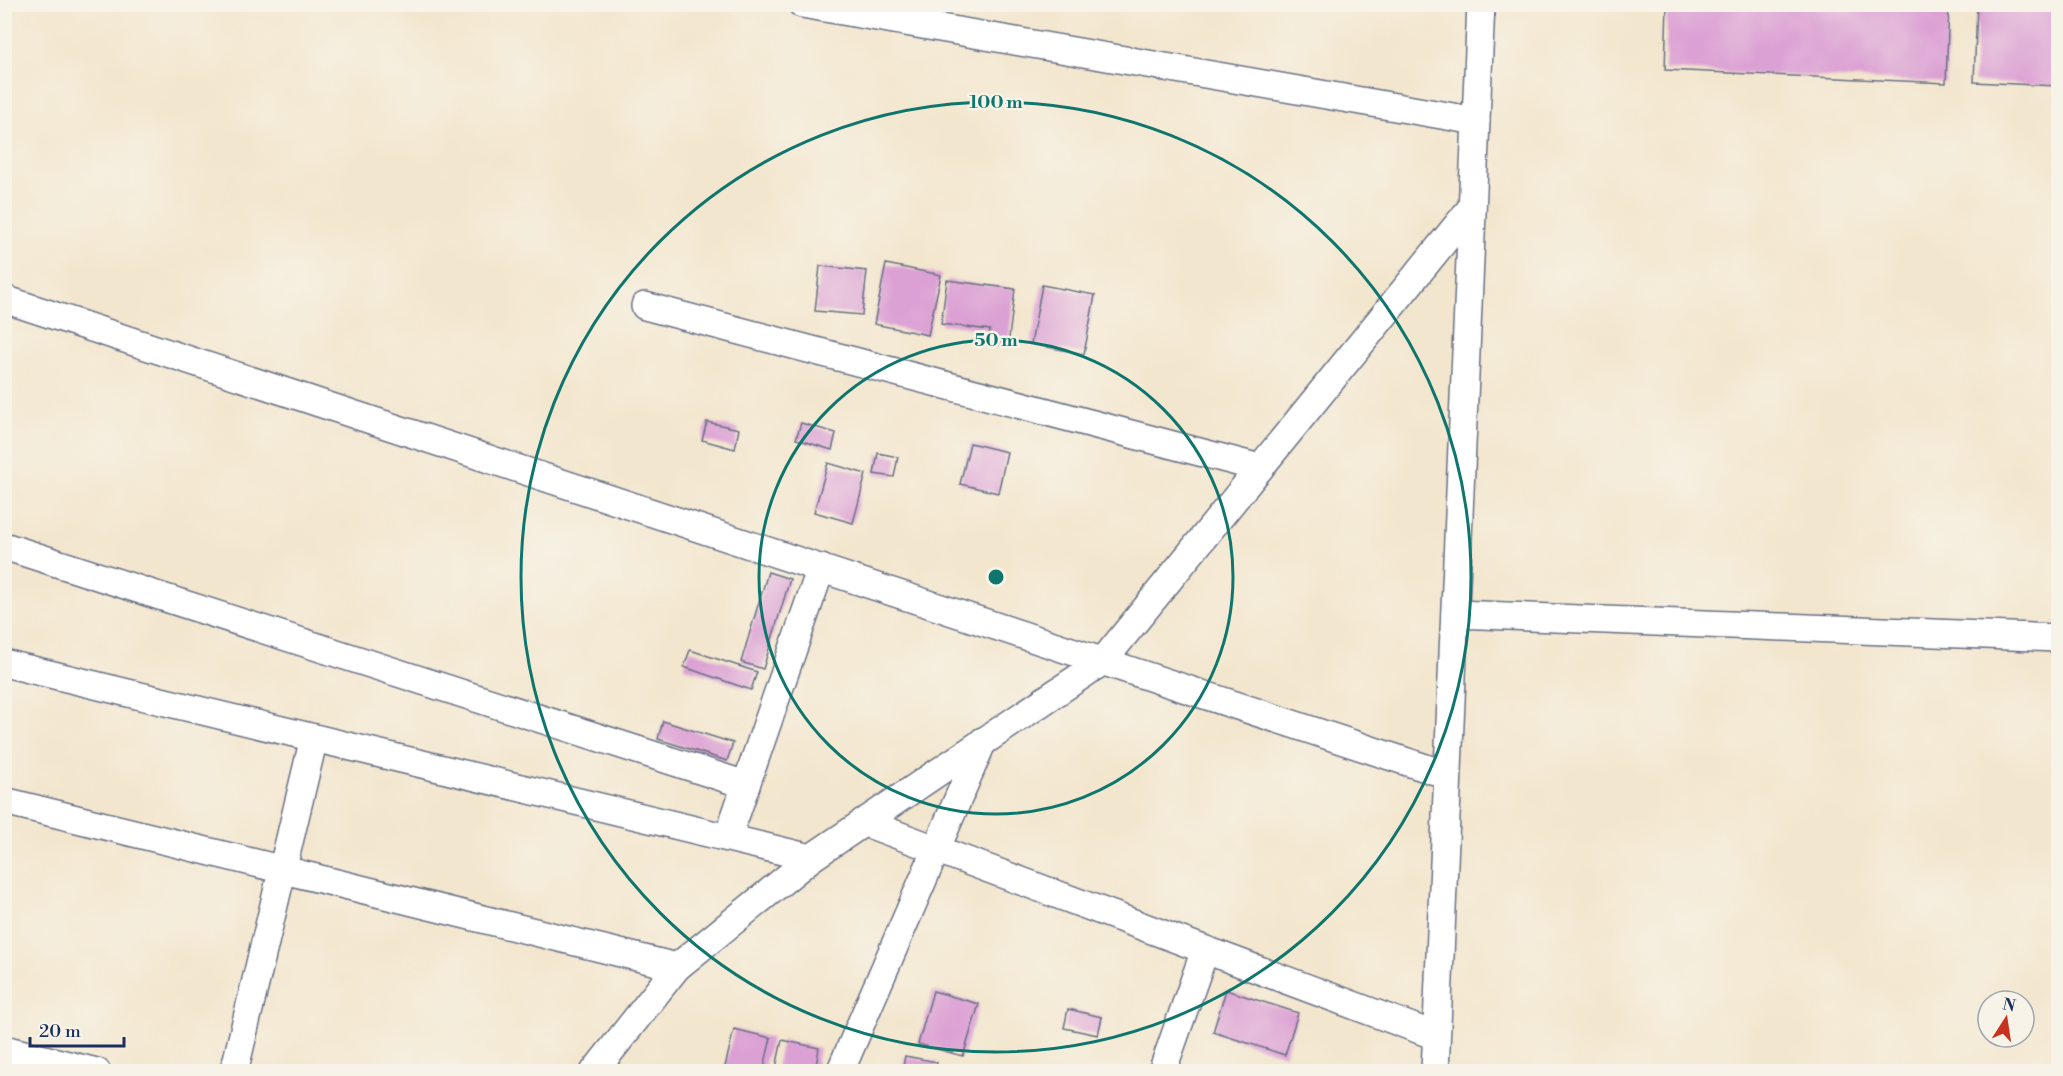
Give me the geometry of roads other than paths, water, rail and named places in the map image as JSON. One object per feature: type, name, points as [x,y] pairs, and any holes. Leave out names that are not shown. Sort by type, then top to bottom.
[{"type":"street","points":[[802,4],[925,15],[1476,121]]},
{"type":"street","points":[[1434,1071],[1481,4]]},
{"type":"street","points":[[594,1071],[678,967],[811,858],[1103,661],[1472,207]]},
{"type":"street","points":[[4,299],[1447,775]]},
{"type":"street","points":[[645,306],[1260,468]]},
{"type":"street","points":[[4,546],[746,785]]},
{"type":"street","points":[[728,837],[821,568]]},
{"type":"street","points":[[1455,614],[2058,638]]},
{"type":"street","points":[[4,663],[811,858]]},
{"type":"street","points":[[234,1071],[314,738]]},
{"type":"street","points":[[840,1071],[983,741]]},
{"type":"street","points":[[4,801],[678,967]]},
{"type":"street","points":[[863,822],[1436,1036]]},
{"type":"street","points":[[1162,1071],[1205,950]]},
{"type":"street","points":[[4,1049],[97,1071]]}]
